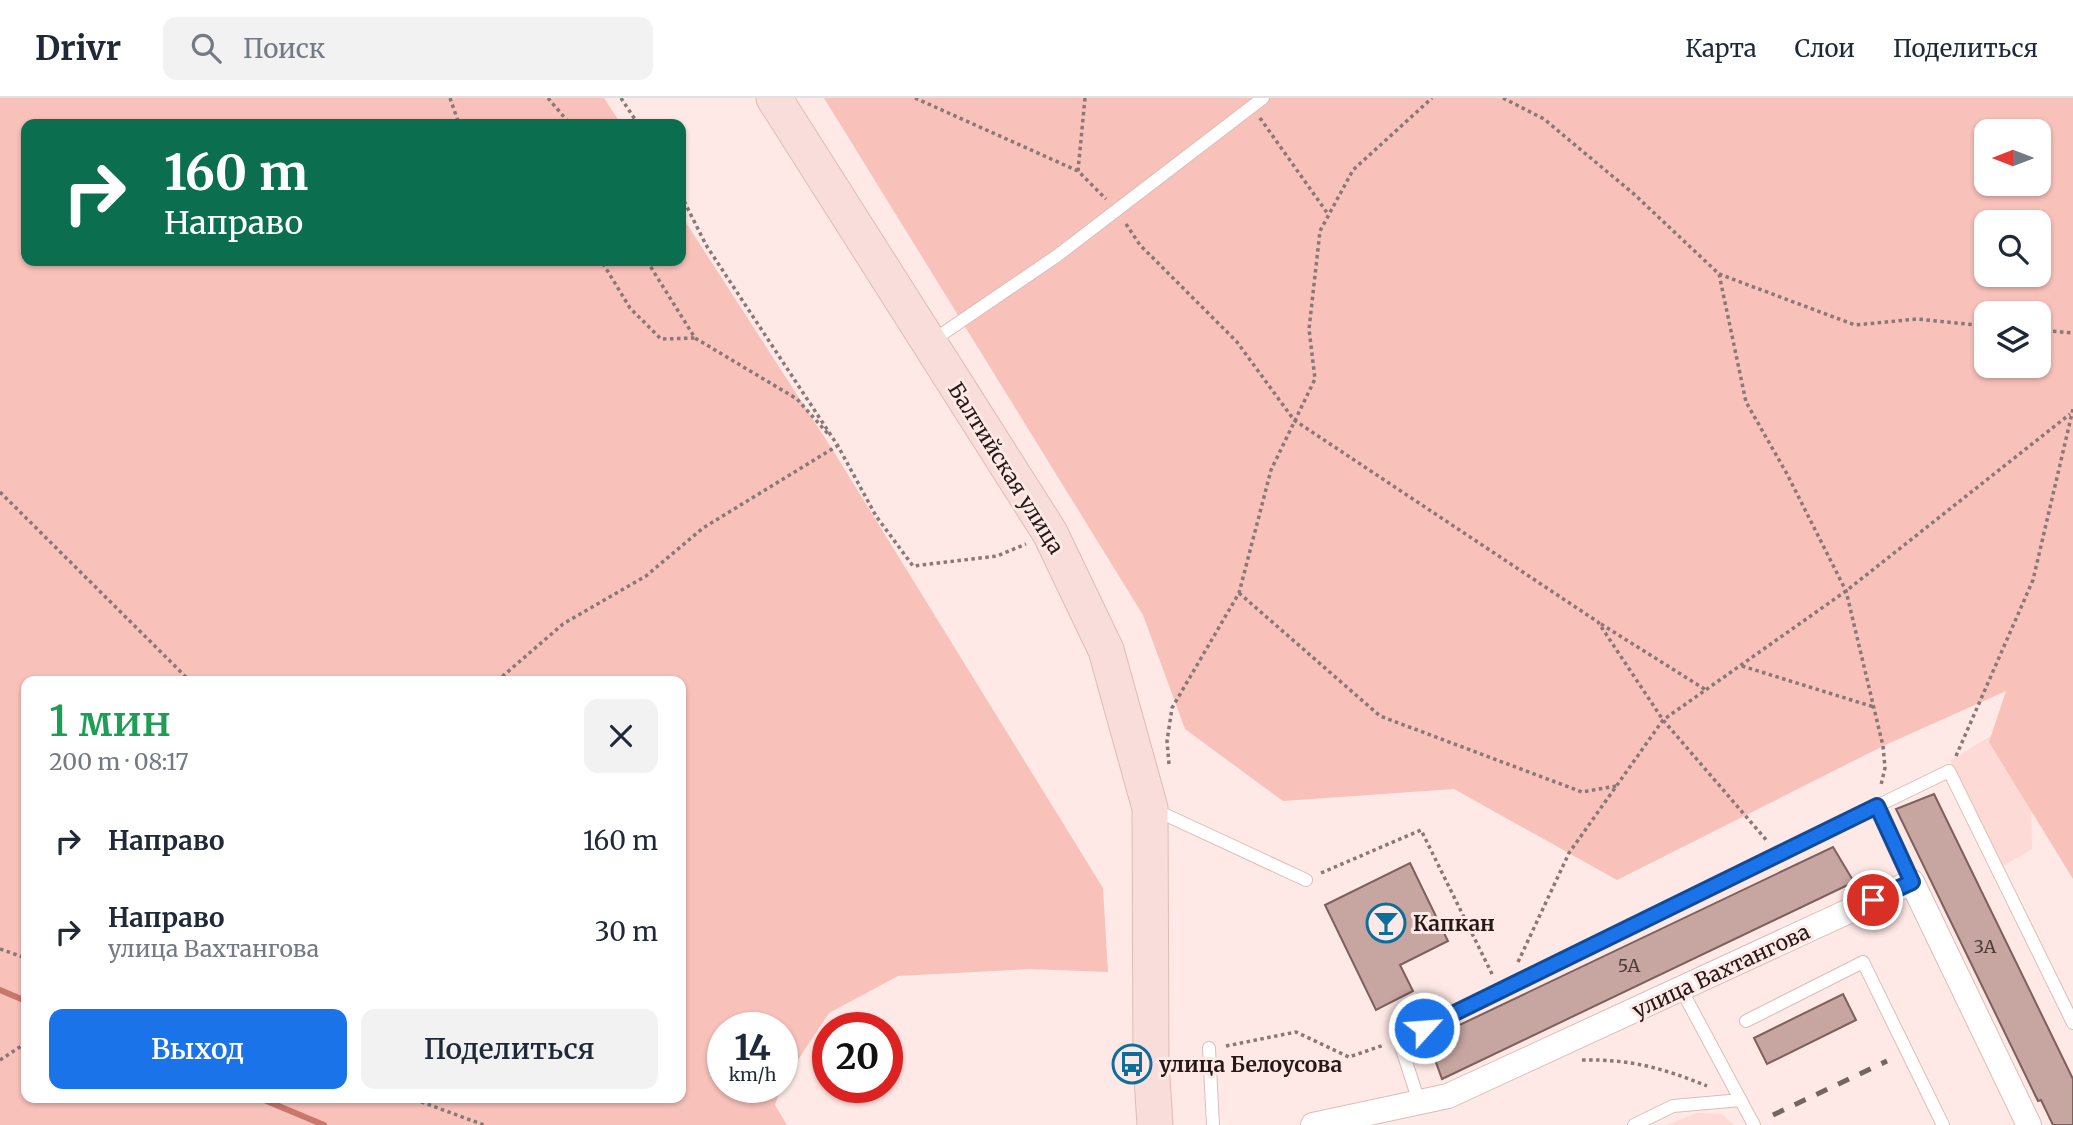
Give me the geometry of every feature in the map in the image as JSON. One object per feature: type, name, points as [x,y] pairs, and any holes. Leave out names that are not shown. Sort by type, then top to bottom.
[{"type":"main road","name":"Балтийская улица","points":[[774,98],[1050,533],[1106,650],[1150,807],[1151,1062],[1155,1125]]},
{"type":"street","name":"улица Вахтангова","points":[[1313,1125],[1448,1096],[1912,882]]},
{"type":"street","points":[[1912,882],[2028,1125]]},
{"type":"lane","points":[[929,343],[1058,254],[1263,98]]},
{"type":"lane","points":[[1419,1102],[1399,1040],[1950,771],[2073,1023]]},
{"type":"lane","points":[[1877,806],[1912,882]]},
{"type":"lane","points":[[1150,807],[1306,880]]},
{"type":"lane","points":[[1746,1021],[1863,962],[1943,1125]]},
{"type":"lane","points":[[1681,989],[1754,1125]]},
{"type":"lane","points":[[1209,1048],[1213,1125]]},
{"type":"lane","points":[[1634,1125],[1673,1106],[1741,1100]]},
{"type":"path","points":[[450,98],[457,119]]},
{"type":"path","points":[[548,98],[566,119]]},
{"type":"path","points":[[621,98],[635,119]]},
{"type":"path","points":[[915,98],[1078,171],[1116,209],[1140,245],[1237,342],[1294,420],[1598,622],[1706,690]]},
{"type":"path","points":[[1078,171],[1085,98]]},
{"type":"path","points":[[1169,766],[1167,741],[1171,708],[1239,593],[1271,470],[1315,379],[1309,329],[1320,231],[1353,170],[1432,98]]},
{"type":"path","points":[[1503,98],[1544,119],[1635,195],[1719,274],[1855,325],[1917,320],[1974,325]]},
{"type":"path","points":[[1252,106],[1328,215]]},
{"type":"path","points":[[686,205],[706,245],[838,446],[876,516],[913,566],[997,556],[1050,533]]},
{"type":"path","points":[[605,266],[630,309],[661,339],[695,338]]},
{"type":"path","points":[[650,266],[695,338],[797,399],[838,446]]},
{"type":"path","points":[[1719,274],[1746,402],[1787,474],[1846,591],[1874,707],[1885,768],[1877,806]]},
{"type":"path","points":[[2051,331],[2073,333]]},
{"type":"path","points":[[1503,989],[1569,853],[1663,720],[1846,591],[2071,412]]},
{"type":"path","points":[[1950,771],[2033,580],[2071,412]]},
{"type":"path","points":[[503,676],[563,624],[646,576],[703,528],[838,446]]},
{"type":"path","points":[[0,492],[185,676]]},
{"type":"path","points":[[1239,593],[1380,716],[1582,792],[1616,786]]},
{"type":"path","points":[[1598,622],[1663,720],[1778,854]]},
{"type":"path","points":[[1742,666],[1874,707]]},
{"type":"path","points":[[1306,880],[1421,830],[1503,989]]},
{"type":"path","points":[[0,949],[21,956]]},
{"type":"path","points":[[1209,1048],[1296,1032],[1349,1057],[1399,1040]]},
{"type":"path","points":[[0,1060],[21,1046]]},
{"type":"path","points":[[1578,1060],[1612,1059],[1659,1067],[1741,1100]]},
{"type":"path","points":[[424,1103],[484,1125]]},
{"type":"shaded area","points":[[0,98],[604,98],[618,119],[21,119],[21,266],[686,266],[686,223],[832,449],[1103,888],[1108,972],[1030,969],[898,976],[831,1012],[812,1012],[812,1039],[798,1060],[798,1012],[707,1012],[707,1103],[776,1103],[787,1125],[0,1125]]},
{"type":"shaded area","points":[[824,98],[2073,98],[2073,879],[1989,742],[2006,691],[1883,746],[1617,880],[1454,789],[1283,801],[1185,729],[1143,615]]},
{"type":"shaded area","points":[[2002,729],[2031,787],[2032,849],[2003,866],[1950,761]]},
{"type":"shaded area","points":[[1697,1113],[1722,1114],[1734,1125],[1667,1125]]},
{"type":"building","points":[[1934,794],[2073,1079],[2073,1125],[2053,1125],[2041,1100],[2038,1101],[1896,809]]},
{"type":"building","points":[[1833,847],[1854,882],[1442,1079],[1428,1040]]},
{"type":"building","name":"Капкан","points":[[1410,863],[1448,941],[1400,965],[1413,991],[1376,1010],[1325,905]]},
{"type":"building","points":[[1843,994],[1856,1020],[1767,1064],[1754,1038]]},
{"type":"waterway","points":[[0,990],[21,999]]},
{"type":"waterway","points":[[271,1103],[324,1125]]},
{"type":"railway","points":[[1773,1115],[1887,1061]]},
{"type":"place","name":"Капкан","points":[[1386,923]]},
{"type":"place","name":"улица Белоусова","points":[[1132,1064]]},
{"type":"route","points":[[1424,1028],[1877,806],[1912,882],[1873,900]]}]
